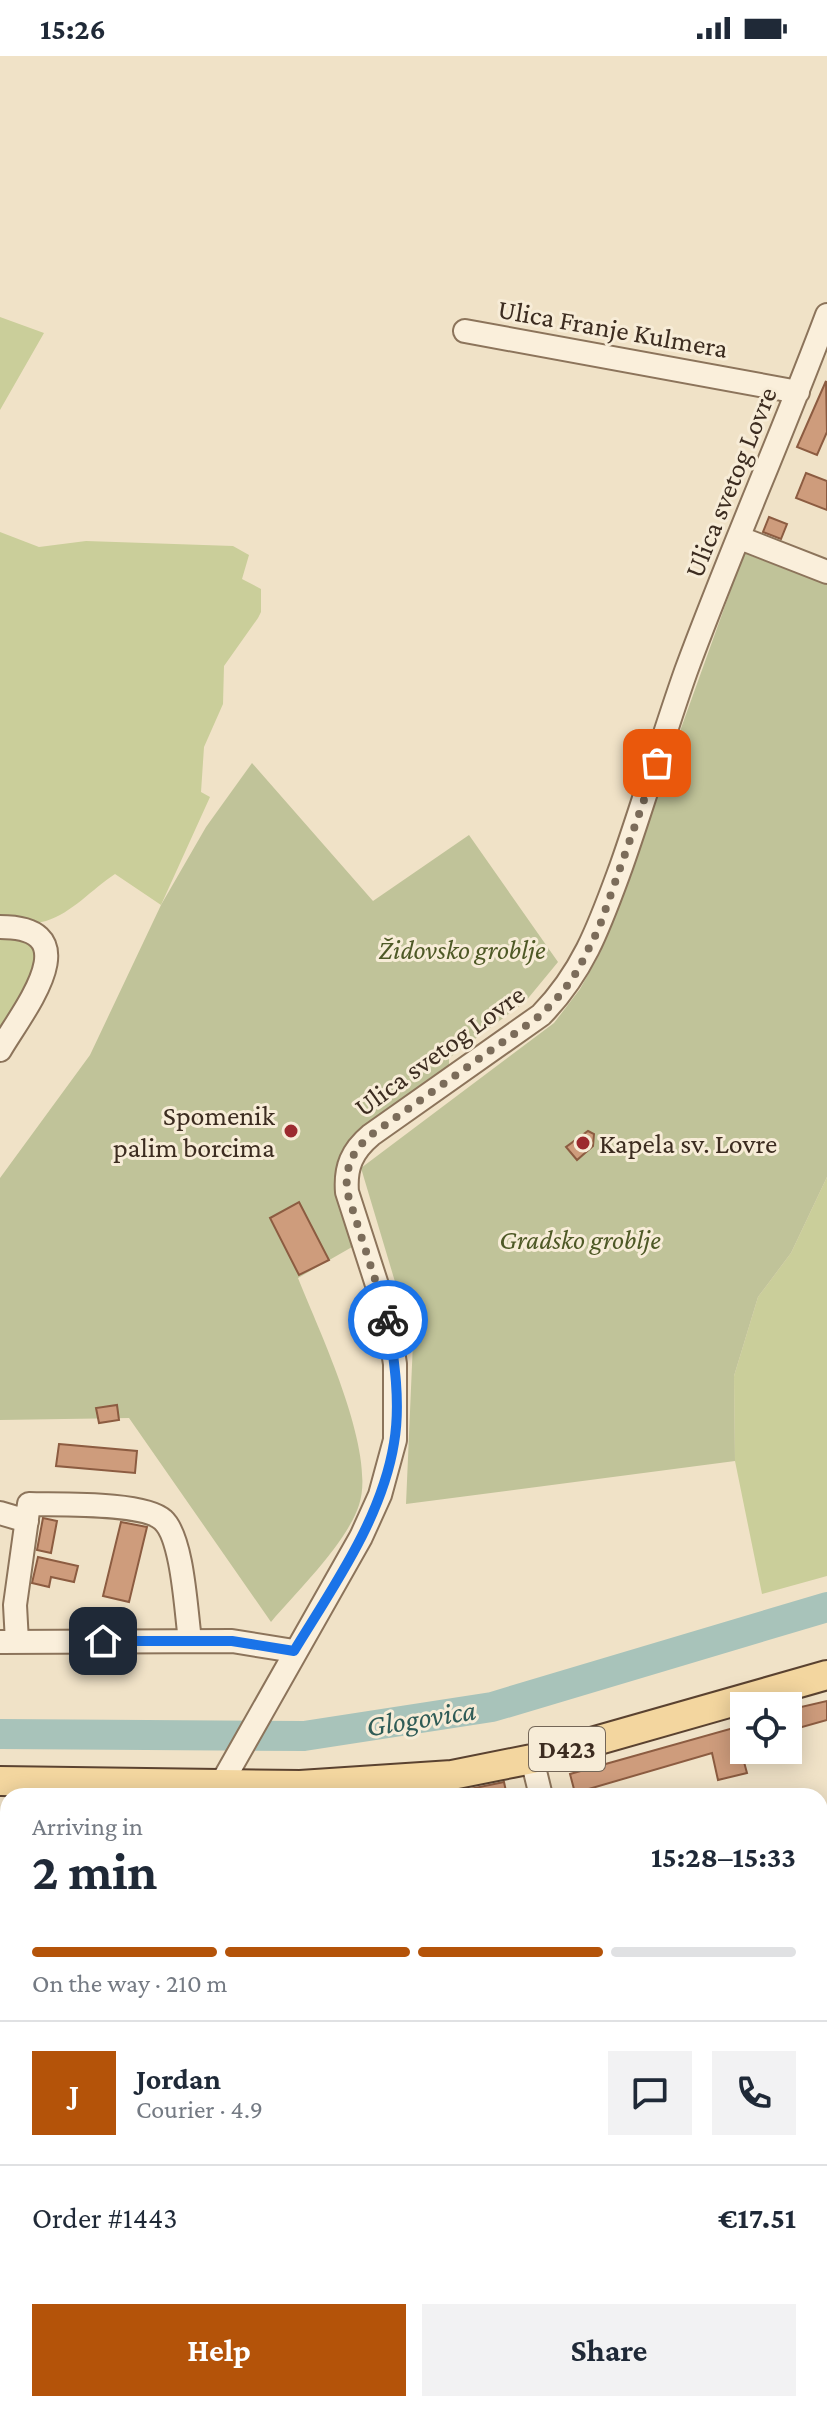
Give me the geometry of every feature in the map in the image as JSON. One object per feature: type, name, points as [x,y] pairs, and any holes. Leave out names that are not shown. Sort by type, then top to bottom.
[{"type":"main road","name":"D423","points":[[364,1788],[532,1759],[827,1675]]},
{"type":"main road","name":"D423","points":[[0,1781],[222,1782],[338,1788]]},
{"type":"street","name":"Ulica svetog Lovre","points":[[222,1782],[361,1537],[380,1495],[395,1440],[395,1364],[388,1319],[347,1192],[349,1163],[358,1146],[371,1135],[541,1015],[578,970],[599,928],[648,794],[686,673],[827,315]]},
{"type":"street","name":"Ulica Franje Kulmera","points":[[465,331],[798,392]]},
{"type":"street","points":[[740,538],[827,572]]},
{"type":"street","points":[[0,927],[15,927],[36,936],[45,944],[48,955],[43,977],[0,1050]]},
{"type":"street","points":[[190,1640],[178,1548],[164,1521],[142,1509],[29,1504],[9,1642],[232,1641],[294,1651]]},
{"type":"street","points":[[0,1513],[27,1521]]},
{"type":"street","points":[[532,1759],[539,1788]]},
{"type":"green space","points":[[0,317],[44,333],[0,410]]},
{"type":"green space","points":[[0,532],[39,547],[86,541],[233,546],[249,555],[242,579],[261,589],[261,612],[224,666],[223,704],[204,747],[201,792],[210,797],[161,905],[115,874],[73,907],[46,921],[0,922]]},
{"type":"green space","name":"Gradsko groblje","points":[[744,553],[827,585],[827,1177],[791,1253],[758,1297],[734,1376],[735,1461],[406,1504],[413,1342],[361,1168],[554,1023],[580,989],[601,951]]},
{"type":"green space","name":"Židovsko groblje","points":[[252,763],[373,901],[469,835],[558,962],[525,1002],[449,1058],[449,1069],[346,1147],[337,1174],[337,1186],[352,1247],[298,1278],[353,1423],[360,1454],[362,1482],[359,1505],[333,1551],[271,1622],[129,1418],[0,1420],[0,1178],[90,1055],[161,905],[206,827]]},
{"type":"green space","points":[[0,937],[17,937],[34,946],[38,966],[0,1034]]},
{"type":"green space","points":[[827,1177],[827,1576],[762,1594],[735,1461],[734,1376],[758,1297],[791,1253]]},
{"type":"building","points":[[826,381],[827,432],[817,455],[797,447]]},
{"type":"building","points":[[806,473],[827,481],[827,510],[796,498]]},
{"type":"building","points":[[769,517],[787,524],[781,539],[763,532]]},
{"type":"building","name":"Kapela sv. Lovre","points":[[588,1131],[594,1134],[593,1146],[577,1160],[566,1147]]},
{"type":"building","points":[[299,1202],[329,1260],[299,1275],[270,1218]]},
{"type":"building","points":[[117,1405],[119,1420],[99,1423],[96,1408]]},
{"type":"building","points":[[59,1444],[137,1451],[135,1473],[56,1466]]},
{"type":"building","points":[[43,1518],[57,1521],[51,1553],[37,1550]]},
{"type":"building","points":[[121,1522],[147,1527],[129,1602],[103,1596]]},
{"type":"building","points":[[38,1557],[78,1566],[74,1582],[51,1577],[49,1587],[32,1583]]},
{"type":"building","points":[[827,1701],[827,1720],[802,1727],[802,1707]]},
{"type":"building","points":[[730,1729],[730,1764],[745,1764],[747,1773],[718,1780],[712,1753],[592,1788],[574,1788],[570,1774]]},
{"type":"building","points":[[504,1782],[505,1788],[475,1788]]},
{"type":"waterway","name":"Glogovica","points":[[0,1734],[304,1736],[492,1707],[827,1607]]},
{"type":"way so far","points":[[388,1320],[347,1192],[349,1163],[358,1146],[371,1135],[541,1015],[562,993],[578,970],[599,928],[657,763]]},
{"type":"place","name":"Spomenik palim borcima","points":[[291,1131]]},
{"type":"place","name":"Kapela sv. Lovre","points":[[583,1143]]},
{"type":"route","points":[[103,1641],[232,1641],[294,1651],[361,1537],[389,1467],[395,1440],[396,1407],[395,1364],[388,1320]]}]
